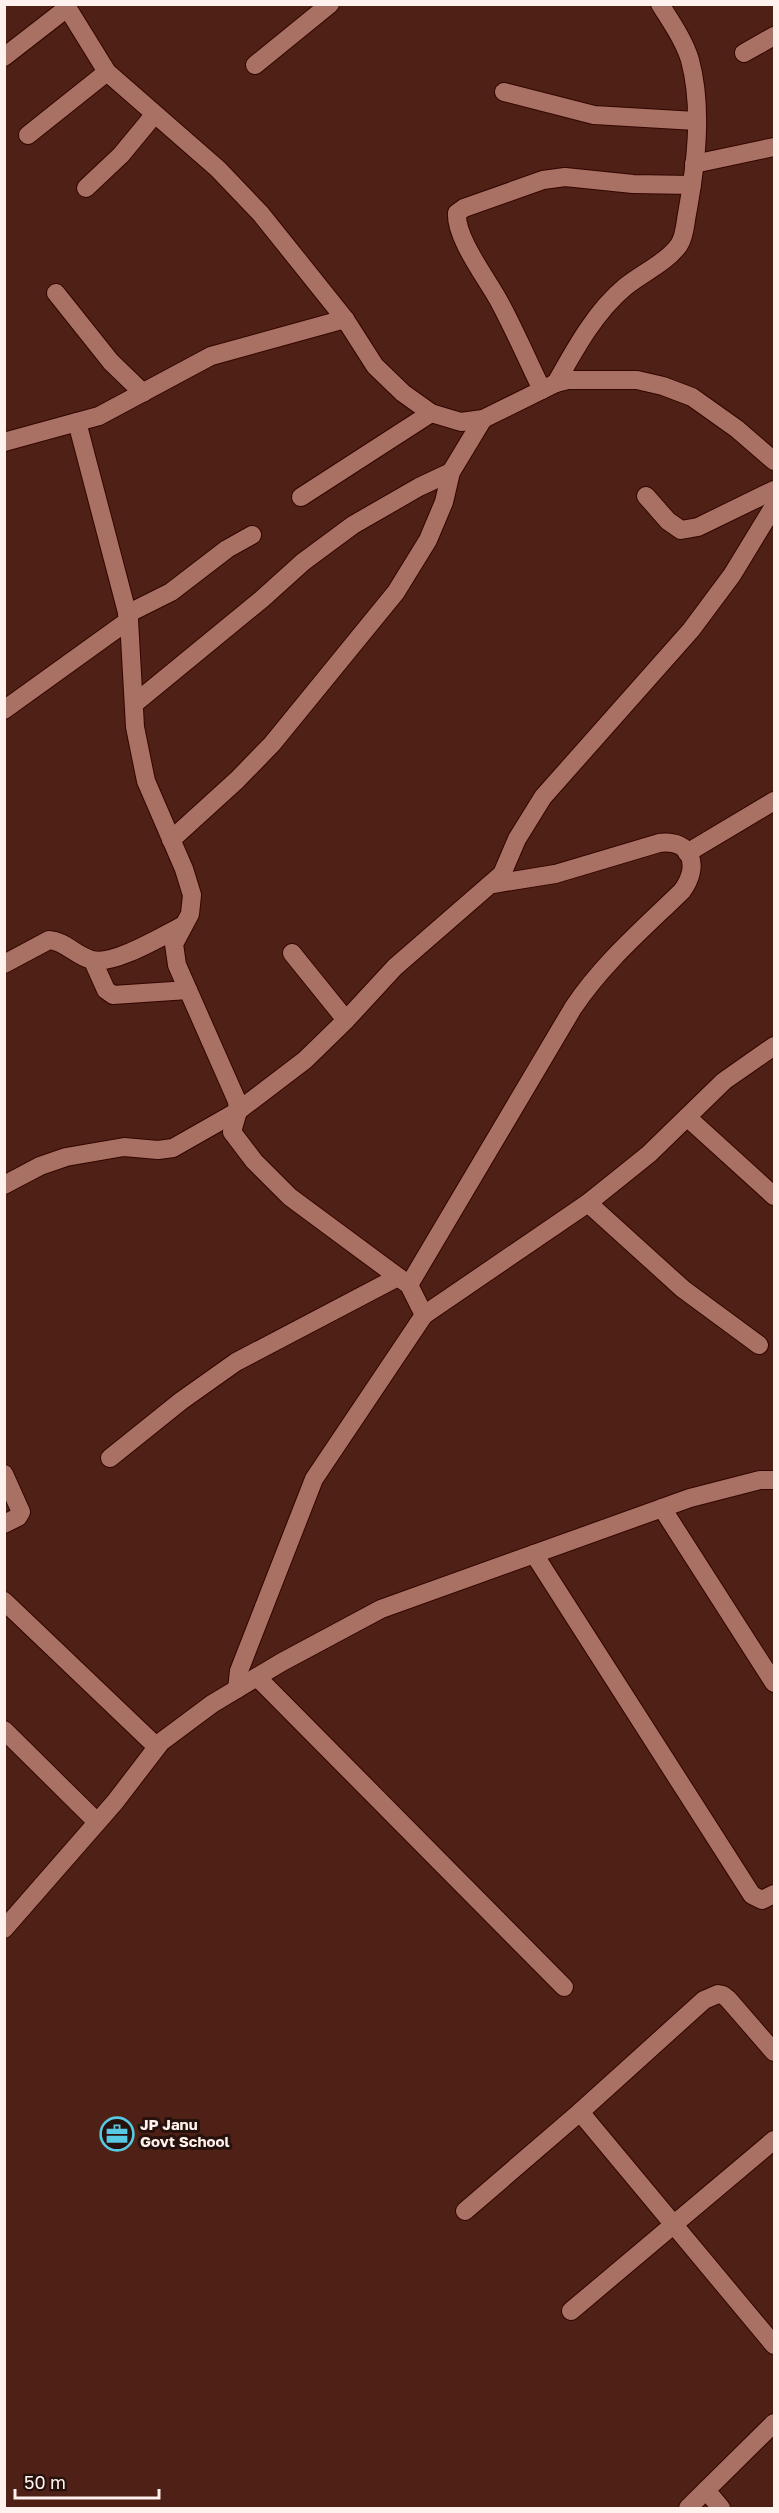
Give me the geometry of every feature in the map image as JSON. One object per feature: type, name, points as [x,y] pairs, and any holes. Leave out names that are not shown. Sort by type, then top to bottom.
[{"type":"street","points":[[255,65],[330,4]]},
{"type":"street","points":[[549,386],[608,304],[626,286],[660,262],[683,237],[694,165],[695,85],[689,58],[677,30],[660,4]]},
{"type":"street","points":[[4,57],[66,6],[107,72],[218,169],[261,214],[345,319],[375,366],[402,393],[431,413],[461,423],[483,419],[549,386],[568,380],[638,380],[692,397],[737,429],[774,461]]},
{"type":"street","points":[[744,53],[774,36]]},
{"type":"street","points":[[28,135],[107,72]]},
{"type":"street","points":[[504,92],[594,115],[696,121]]},
{"type":"street","points":[[86,188],[121,155],[154,115]]},
{"type":"street","points":[[694,165],[774,147]]},
{"type":"street","points":[[549,386],[466,243],[456,221],[457,213],[464,208],[523,187],[564,177],[633,184],[692,185]]},
{"type":"street","points":[[56,293],[111,362],[143,393]]},
{"type":"street","points":[[4,442],[99,416],[211,356],[345,319]]},
{"type":"street","points":[[301,497],[431,413]]},
{"type":"street","points":[[171,840],[237,780],[272,744],[389,601],[436,523],[451,472],[483,419]]},
{"type":"street","points":[[77,422],[128,617],[136,735],[146,781],[187,877],[192,895],[190,914],[174,944],[174,952],[188,990],[234,1094],[238,1111],[232,1123],[232,1134],[290,1197],[403,1281],[424,1315]]},
{"type":"street","points":[[134,704],[262,599],[303,562],[353,525],[419,487],[451,472]]},
{"type":"street","points":[[646,496],[668,521],[681,531],[698,527],[774,490]]},
{"type":"street","points":[[4,1185],[66,1157],[124,1147],[173,1149],[238,1111],[305,1060],[395,967],[502,874],[517,840],[543,798],[691,630],[732,575],[774,506]]},
{"type":"street","points":[[4,710],[128,617],[171,592],[227,549],[252,535]]},
{"type":"street","points":[[687,853],[774,801]]},
{"type":"street","points":[[110,1458],[181,1401],[236,1362],[403,1281],[585,989],[615,954],[682,891],[692,871],[687,853],[680,844],[673,842],[659,843],[555,874],[493,884]]},
{"type":"street","points":[[4,964],[49,940],[57,941],[93,961],[108,960],[184,925]]},
{"type":"street","points":[[292,953],[346,1020]]},
{"type":"street","points":[[93,961],[106,990],[113,995],[188,990]]},
{"type":"street","points":[[237,1689],[239,1671],[314,1479],[424,1315],[588,1203],[649,1154],[724,1081],[774,1046]]},
{"type":"street","points":[[687,1117],[774,1196]]},
{"type":"street","points":[[588,1203],[683,1288],[759,1345]]},
{"type":"street","points":[[4,1474],[21,1512],[18,1517],[4,1524]]},
{"type":"street","points":[[4,1929],[97,1822],[157,1747],[212,1704],[257,1677],[381,1609],[690,1498],[760,1480],[774,1480]]},
{"type":"street","points":[[662,1508],[774,1683]]},
{"type":"street","points":[[534,1554],[752,1895],[762,1900],[774,1894]]},
{"type":"street","points":[[4,1601],[157,1747]]},
{"type":"street","points":[[257,1677],[564,1987]]},
{"type":"street","points":[[4,1730],[97,1822]]},
{"type":"street","points":[[465,2211],[712,1995],[723,1995],[728,1999],[774,2052]]},
{"type":"street","points":[[580,2112],[774,2345]]},
{"type":"street","points":[[571,2311],[774,2140]]},
{"type":"street","points":[[688,2508],[774,2423]]},
{"type":"street","points":[[706,2490],[721,2508]]},
{"type":"place","name":"JP Janu Govt School","points":[[117,2134]]}]
